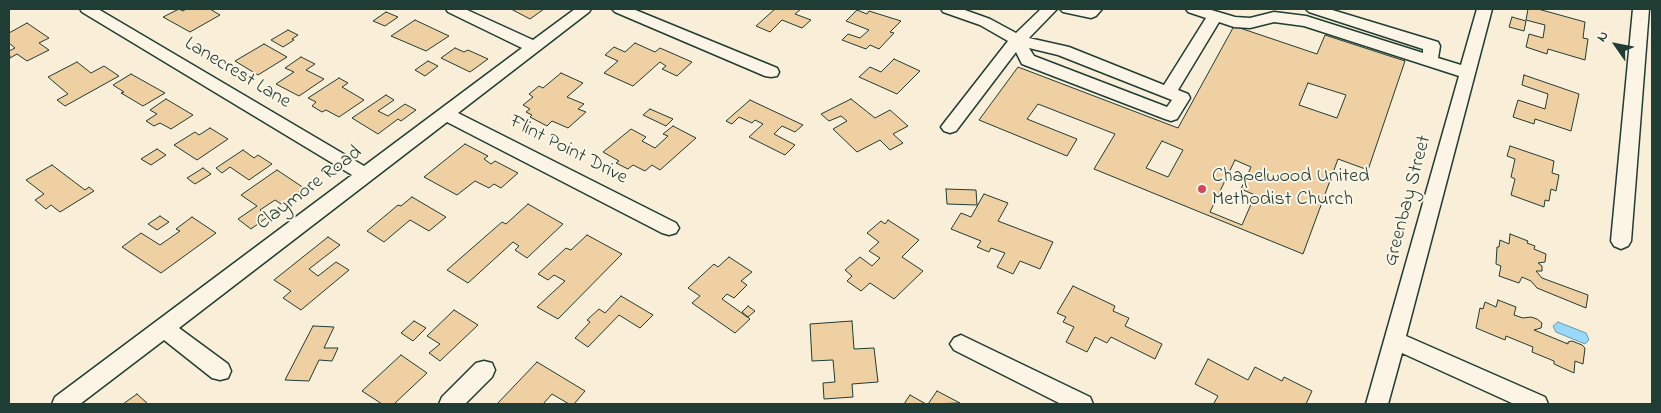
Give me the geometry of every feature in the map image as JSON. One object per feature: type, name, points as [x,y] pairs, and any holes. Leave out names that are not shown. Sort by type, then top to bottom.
[{"type":"street","name":"Lanecrest Lane","points":[[87,9],[365,176]]},
{"type":"street","points":[[453,9],[534,47]]},
{"type":"street","name":"Claymore Road","points":[[63,404],[584,9]]},
{"type":"street","points":[[620,9],[771,72]]},
{"type":"street","points":[[948,9],[984,22],[1018,40],[1062,51],[1182,98],[1171,115],[1028,60],[1018,40]]},
{"type":"street","points":[[950,127],[1018,40],[1050,9]]},
{"type":"street","points":[[1068,9],[1090,13],[1094,9]]},
{"type":"street","points":[[1193,9],[1234,22],[1250,23],[1271,13],[1306,22],[1468,73]]},
{"type":"street","points":[[1314,9],[1432,46],[1429,61]]},
{"type":"street","name":"Greenbay Street","points":[[1377,404],[1485,9]]},
{"type":"street","points":[[1620,241],[1641,9]]},
{"type":"street","points":[[1168,92],[1214,16]]},
{"type":"street","name":"Flint Point Drive","points":[[446,114],[668,228]]},
{"type":"street","points":[[164,328],[220,371]]},
{"type":"street","points":[[1394,340],[1537,404]]},
{"type":"street","points":[[962,344],[1082,404]]},
{"type":"street","points":[[450,404],[484,370]]},
{"type":"water","points":[[1558,322],[1586,333],[1589,340],[1585,344],[1556,332],[1553,326]]},
{"type":"building","points":[[179,9],[183,11],[186,9],[210,9],[220,15],[190,32],[163,17]]},
{"type":"building","points":[[511,9],[544,9],[530,19]]},
{"type":"building","points":[[775,9],[801,9],[795,14],[811,20],[802,28],[782,20],[770,32],[756,26]]},
{"type":"building","points":[[1528,9],[1538,9],[1585,22],[1583,38],[1588,39],[1585,60],[1548,49],[1547,54],[1526,47],[1529,34],[1543,38],[1545,25],[1526,20]]},
{"type":"building","points":[[857,10],[867,14],[869,11],[901,21],[890,32],[894,33],[879,49],[870,45],[866,49],[842,40],[848,34],[860,38],[869,30],[846,21]]},
{"type":"building","points":[[386,12],[398,17],[385,26],[373,21]]},
{"type":"building","points":[[1512,17],[1526,21],[1524,31],[1509,27]]},
{"type":"building","points":[[415,20],[449,36],[426,51],[391,36]]},
{"type":"building","points":[[27,23],[49,38],[39,43],[49,50],[27,61],[17,54],[10,58],[9,51],[15,48],[9,43],[9,33]]},
{"type":"building","name":"Chapelwood United Methodist Church","points":[[1234,26],[1317,54],[1325,35],[1405,61],[1368,170],[1338,159],[1303,254],[1094,169],[1115,134],[1038,104],[1027,119],[1077,139],[1067,156],[979,120],[1018,67],[1178,128]],"holes":[[[1308,83],[1346,95],[1337,118],[1299,105]],[[1162,141],[1183,150],[1168,177],[1146,168]],[[1235,160],[1251,167],[1241,189],[1255,195],[1242,225],[1210,212]]]},
{"type":"building","points":[[288,30],[298,35],[283,47],[271,40]]},
{"type":"building","points":[[635,43],[655,52],[660,48],[692,62],[677,76],[662,69],[666,66],[660,62],[633,86],[604,73],[618,61],[605,55],[614,47],[625,52]]},
{"type":"building","points":[[264,44],[287,57],[258,75],[235,61]]},
{"type":"building","points":[[455,48],[464,52],[468,50],[488,59],[470,72],[441,58]]},
{"type":"building","points":[[301,57],[315,64],[306,70],[324,79],[299,96],[276,84],[294,72],[285,68]]},
{"type":"building","points":[[894,59],[920,71],[897,94],[859,77],[870,67],[881,72]]},
{"type":"building","points":[[428,61],[438,66],[425,76],[415,70]]},
{"type":"building","points":[[77,62],[91,73],[104,66],[119,76],[65,106],[57,100],[68,94],[48,77]]},
{"type":"building","points":[[561,73],[583,83],[567,97],[584,104],[578,109],[586,112],[568,128],[552,121],[547,126],[530,117],[532,115],[526,112],[530,109],[523,105],[533,97],[529,94],[539,86],[543,88]]},
{"type":"building","points":[[131,74],[165,93],[143,106],[121,93],[124,92],[113,85]]},
{"type":"building","points":[[1524,75],[1579,94],[1571,131],[1535,119],[1534,124],[1513,117],[1518,100],[1545,109],[1548,94],[1522,85]]},
{"type":"building","points":[[339,78],[348,83],[342,87],[364,100],[339,117],[326,110],[322,112],[312,106],[316,102],[308,98]]},
{"type":"building","points":[[386,95],[394,100],[378,111],[388,116],[405,104],[416,110],[401,121],[398,119],[378,134],[352,118]]},
{"type":"building","points":[[166,99],[193,115],[171,129],[160,123],[154,126],[146,121],[157,114],[150,110]]},
{"type":"building","points":[[851,99],[875,118],[890,110],[908,126],[893,134],[903,143],[890,150],[880,140],[857,152],[833,129],[847,121],[841,116],[829,121],[821,114]]},
{"type":"building","points":[[750,100],[803,125],[795,132],[782,126],[774,134],[795,145],[785,155],[749,137],[763,124],[755,120],[752,123],[739,117],[732,124],[726,121]]},
{"type":"building","points":[[650,109],[673,119],[666,126],[643,115]]},
{"type":"building","points":[[673,126],[696,138],[660,170],[652,165],[645,171],[633,165],[628,169],[616,163],[619,161],[603,152],[631,129],[646,137],[642,141],[655,148],[668,136],[663,134]]},
{"type":"building","points":[[210,128],[228,139],[197,160],[174,145],[195,132],[199,135]]},
{"type":"building","points":[[465,144],[488,156],[484,159],[491,164],[495,161],[518,173],[501,188],[494,184],[489,188],[475,181],[457,195],[424,177]]},
{"type":"building","points":[[1510,146],[1554,161],[1552,173],[1559,175],[1556,191],[1551,189],[1549,201],[1545,200],[1544,207],[1511,195],[1515,179],[1511,177],[1515,159],[1507,156]]},
{"type":"building","points":[[157,149],[166,155],[151,165],[141,159]]},
{"type":"building","points":[[243,150],[254,158],[258,155],[272,164],[249,180],[230,167],[222,173],[216,168]]},
{"type":"building","points":[[52,165],[85,190],[89,187],[94,191],[60,212],[51,205],[46,209],[35,200],[44,194],[26,180]]},
{"type":"building","points":[[203,168],[211,174],[195,184],[187,178]]},
{"type":"building","points":[[277,170],[304,188],[281,204],[275,200],[260,210],[269,216],[251,229],[238,219],[257,206],[241,195]]},
{"type":"building","points":[[946,189],[976,190],[977,205],[947,204]]},
{"type":"building","points":[[984,194],[1008,203],[998,221],[1053,242],[1040,269],[1020,261],[1013,274],[997,267],[1005,253],[991,248],[989,252],[977,247],[981,241],[951,229],[961,213],[971,217]]},
{"type":"building","points":[[412,197],[446,217],[429,231],[410,220],[384,242],[367,231],[398,205],[401,206]]},
{"type":"building","points":[[528,204],[563,224],[527,258],[515,250],[519,246],[513,242],[468,283],[447,270],[502,222],[506,224]]},
{"type":"building","points":[[160,216],[169,222],[157,230],[148,224]]},
{"type":"building","points":[[192,217],[216,233],[161,273],[122,247],[141,233],[160,245],[180,231],[176,229]]},
{"type":"building","points":[[888,220],[919,240],[902,257],[923,271],[894,299],[870,283],[861,291],[847,281],[852,276],[845,270],[860,257],[872,266],[880,258],[869,251],[879,242],[867,233],[881,221],[885,224]]},
{"type":"building","points":[[1510,234],[1528,241],[1527,243],[1535,246],[1534,249],[1546,254],[1545,262],[1538,263],[1542,266],[1542,271],[1536,271],[1542,278],[1588,295],[1586,308],[1537,288],[1531,281],[1522,277],[1519,283],[1499,276],[1501,266],[1496,264],[1497,247],[1499,247],[1500,240],[1509,244]]},
{"type":"building","points":[[587,235],[622,254],[558,319],[537,307],[565,281],[554,275],[548,280],[538,274],[566,248],[571,250]]},
{"type":"building","points":[[328,237],[340,245],[309,269],[318,276],[336,262],[349,270],[301,310],[283,298],[291,291],[274,280]]},
{"type":"building","points":[[729,257],[752,272],[741,281],[747,285],[734,298],[727,294],[722,299],[750,319],[735,333],[692,303],[700,296],[688,288],[714,264],[718,267]]},
{"type":"building","points":[[1073,286],[1115,306],[1113,311],[1129,318],[1125,326],[1162,344],[1155,359],[1111,337],[1107,343],[1095,337],[1087,352],[1066,342],[1074,327],[1063,322],[1066,317],[1057,313]]},
{"type":"building","points":[[621,296],[653,315],[640,328],[619,315],[588,347],[575,338],[590,322],[587,320],[599,309],[605,313]]},
{"type":"building","points":[[1498,300],[1516,307],[1514,315],[1523,318],[1531,317],[1542,323],[1541,328],[1534,330],[1568,344],[1568,342],[1572,341],[1582,345],[1585,348],[1583,364],[1575,361],[1574,373],[1554,364],[1554,361],[1532,352],[1533,347],[1506,336],[1505,340],[1476,328],[1480,308],[1483,309],[1485,302],[1496,307]]},
{"type":"building","points":[[748,306],[755,311],[748,317],[742,312]]},
{"type":"building","points":[[454,310],[478,325],[440,361],[429,353],[440,344],[427,336]]},
{"type":"building","points":[[414,321],[426,328],[413,341],[401,333]]},
{"type":"building","points":[[852,321],[854,349],[874,348],[878,382],[852,384],[853,397],[824,399],[823,383],[835,382],[833,360],[812,361],[810,324]]},
{"type":"building","points":[[313,326],[334,327],[324,348],[338,348],[332,361],[319,360],[309,381],[285,380]]},
{"type":"building","points":[[401,355],[427,373],[394,404],[382,404],[362,391]]},
{"type":"building","points":[[1208,359],[1248,380],[1255,367],[1282,381],[1284,377],[1312,391],[1306,404],[1217,404],[1214,403],[1218,396],[1195,384]]},
{"type":"building","points":[[537,362],[585,391],[574,404],[569,404],[552,394],[543,404],[497,404]]},
{"type":"building","points":[[937,391],[960,403],[928,404]]},
{"type":"building","points":[[137,394],[148,404],[123,404]]},
{"type":"building","points":[[910,395],[926,404],[904,404]]},
{"type":"place","name":"Chapelwood United Methodist Church","points":[[1202,189]]}]
